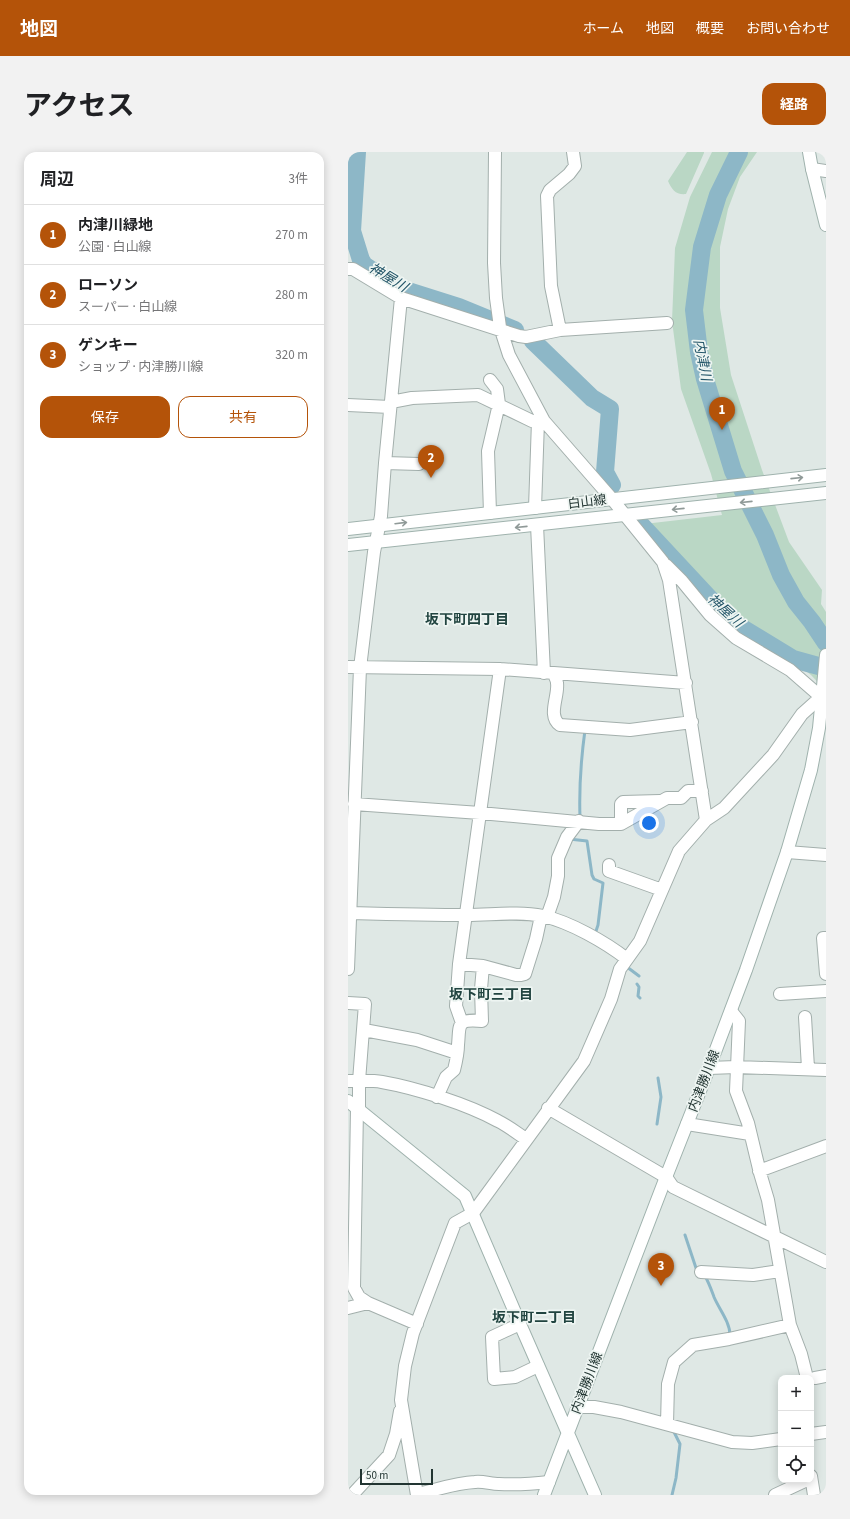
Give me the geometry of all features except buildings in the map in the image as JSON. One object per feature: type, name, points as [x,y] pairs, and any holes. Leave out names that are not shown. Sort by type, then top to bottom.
[{"type":"street","points":[[352,1495],[389,1455],[396,1434],[405,1366],[417,1324],[455,1223],[473,1213],[548,1108],[584,1061],[611,999],[620,969],[640,941],[679,851],[706,820],[724,808],[772,756],[802,714],[824,698],[790,670],[736,638],[710,615],[682,581],[663,562],[626,515],[541,421],[508,355],[496,298],[494,263],[495,152]]},
{"type":"street","points":[[560,330],[551,286],[547,196],[550,190],[569,174],[575,166],[573,152]]},
{"type":"street","points":[[809,152],[812,170],[825,218]]},
{"type":"street","points":[[812,170],[826,171]]},
{"type":"street","points":[[348,269],[353,269],[401,298],[501,325],[526,337],[560,330],[667,322]]},
{"type":"street","points":[[348,969],[350,845],[354,804],[354,668],[364,624],[379,526],[401,298]]},
{"type":"street","points":[[490,380],[497,389],[499,404],[488,451],[490,513]]},
{"type":"street","points":[[348,405],[390,404],[412,398],[478,395],[532,421],[541,421]]},
{"type":"street","points":[[535,508],[541,421]]},
{"type":"street","points":[[385,463],[419,464]]},
{"type":"street","name":"白山線","points":[[348,529],[826,475]]},
{"type":"street","name":"白山線","points":[[348,545],[826,493]]},
{"type":"street","points":[[537,525],[549,674],[557,684],[554,716],[556,722],[560,725],[630,730],[692,722]]},
{"type":"street","points":[[663,562],[669,580],[706,820]]},
{"type":"street","name":"内津勝川線","points":[[544,1495],[731,1011],[788,852],[811,770],[824,698],[823,679],[826,655]]},
{"type":"street","points":[[354,668],[500,669],[549,674],[686,683]]},
{"type":"street","points":[[462,1022],[456,1006],[459,964],[500,669]]},
{"type":"street","points":[[354,804],[579,821],[599,824],[621,824],[668,798],[681,798],[688,791],[702,791]]},
{"type":"street","points":[[621,824],[621,804],[623,802],[663,801]]},
{"type":"street","points":[[459,964],[482,966],[516,975],[525,974],[544,916],[554,897],[558,876],[558,858],[567,837],[577,826],[579,821]]},
{"type":"street","points":[[788,852],[826,855]]},
{"type":"street","points":[[609,865],[609,871],[662,890]]},
{"type":"street","points":[[350,913],[467,915],[528,914],[544,916],[558,920],[613,948],[627,959]]},
{"type":"street","points":[[826,938],[823,938],[826,974]]},
{"type":"street","points":[[437,1097],[446,1077],[454,1070],[458,1053],[458,1030],[460,1025],[462,1022],[470,1020],[482,1021],[482,966]]},
{"type":"street","points":[[780,994],[826,991]]},
{"type":"street","points":[[348,1003],[365,1004],[364,1030],[354,1081],[355,1106],[352,1215],[354,1288],[359,1298],[417,1324]]},
{"type":"street","points":[[731,1011],[739,1021],[736,1091],[748,1123],[759,1171],[768,1200],[790,1325],[801,1354],[816,1377]]},
{"type":"street","points":[[805,1018],[808,1068]]},
{"type":"street","points":[[364,1030],[417,1040],[458,1053]]},
{"type":"street","points":[[709,1068],[808,1068],[826,1070]]},
{"type":"street","points":[[354,1081],[380,1082],[408,1088],[437,1097],[466,1107],[498,1121],[526,1139]]},
{"type":"street","points":[[355,1106],[465,1196],[567,1433],[596,1495]]},
{"type":"street","points":[[548,1108],[666,1177],[673,1187],[826,1262]]},
{"type":"street","points":[[687,1124],[750,1134]]},
{"type":"street","points":[[759,1171],[826,1146]]},
{"type":"street","points":[[701,1272],[753,1275],[780,1271]]},
{"type":"street","points":[[348,1308],[368,1303]]},
{"type":"street","points":[[520,1324],[492,1337],[494,1379],[515,1378],[538,1366]]},
{"type":"street","points":[[667,1424],[668,1384],[674,1362],[694,1346],[790,1325]]},
{"type":"street","points":[[401,1400],[417,1495],[458,1484],[477,1482],[520,1485],[549,1482]]},
{"type":"street","points":[[577,1407],[594,1407],[621,1412],[732,1442],[752,1443],[778,1439]]},
{"type":"street","points":[[814,1434],[826,1432]]},
{"type":"street","points":[[775,1495],[801,1483]]},
{"type":"street","points":[[812,1483],[814,1495]]},
{"type":"green space","points":[[687,152],[704,153],[686,194],[680,194],[671,187],[668,181]]},
{"type":"green space","points":[[712,152],[757,152],[740,177],[728,209],[720,247],[720,308],[731,375],[762,470],[789,542],[822,590],[821,604],[826,612],[826,691],[811,675],[763,637],[735,619],[674,558],[644,524],[722,515],[711,474],[681,389],[672,321],[675,248],[690,197]]},
{"type":"waterway","name":"神屋川","points":[[357,152],[352,231],[364,265],[399,288],[459,307],[515,330]]},
{"type":"waterway","name":"内津川","points":[[739,152],[718,195],[702,247],[694,310],[699,352],[705,379],[733,471],[765,535],[781,575],[796,602],[826,643]]},
{"type":"waterway","name":"神屋川","points":[[533,341],[592,398],[610,409],[605,472],[612,485]]},
{"type":"waterway","name":"神屋川","points":[[642,526],[723,613],[742,628],[793,659],[826,668]]},
{"type":"waterway","points":[[580,818],[582,752],[585,730]]},
{"type":"waterway","points":[[569,839],[587,841],[592,875],[594,879],[603,883],[598,925],[595,934]]},
{"type":"waterway","points":[[627,967],[639,976]]},
{"type":"waterway","points":[[637,984],[639,987],[638,996],[640,998]]},
{"type":"waterway","points":[[657,1124],[661,1097],[658,1078]]},
{"type":"waterway","points":[[685,1235],[697,1271]]},
{"type":"waterway","points":[[705,1276],[716,1302],[726,1320],[730,1330],[730,1335]]},
{"type":"waterway","points":[[672,1495],[676,1478],[680,1444],[674,1432]]},
{"type":"place","name":"内津川緑地","points":[[722,430]]},
{"type":"place","name":"ローソン","points":[[431,478]]},
{"type":"place","name":"ゲンキー","points":[[661,1286]]},
{"type":"district","name":"坂下町四丁目","points":[[467,620]]},
{"type":"district","name":"坂下町三丁目","points":[[491,995]]},
{"type":"district","name":"坂下町二丁目","points":[[534,1318]]}]
